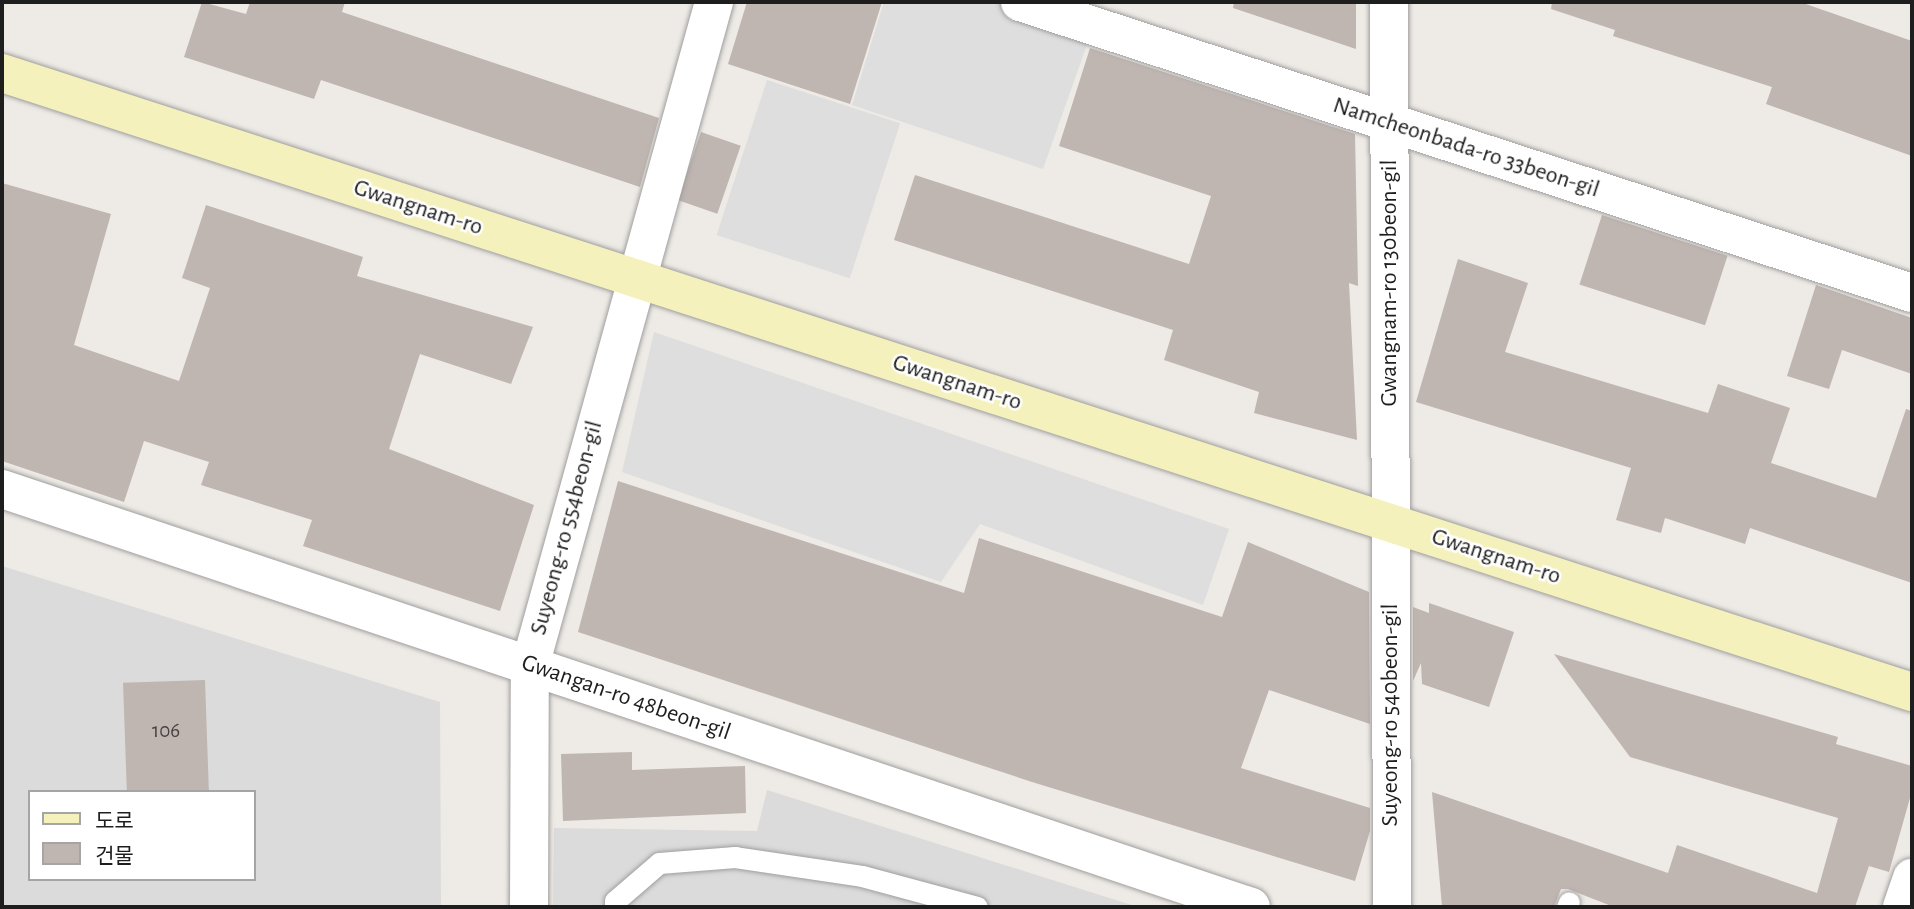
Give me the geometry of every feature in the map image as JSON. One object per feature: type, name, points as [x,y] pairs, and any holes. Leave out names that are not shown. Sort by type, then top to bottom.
[{"type":"main road","name":"Gwangnam-ro","points":[[2,73],[1912,692]]},
{"type":"street","name":"Suyeong-ro 554beon-gil","points":[[529,907],[530,666],[635,278],[715,2]]},
{"type":"street","name":"Namcheonbada-ro 33beon-gil","points":[[1020,2],[1912,293]]},
{"type":"street","name":"Gwangnam-ro 130beon-gil","points":[[1389,2],[1390,523]]},
{"type":"street","name":"Gwangan-ro 48beon-gil","points":[[2,489],[1232,904]]},
{"type":"street","name":"Suyeong-ro 540beon-gil","points":[[1390,523],[1392,907]]},
{"type":"street","points":[[1902,907],[1912,878]]},
{"type":"lane","points":[[615,907],[615,901],[659,863],[735,857],[862,876],[977,907]]},
{"type":"shaded area","points":[[884,2],[999,2],[1091,33],[1043,169],[852,105]]},
{"type":"shaded area","points":[[767,80],[900,123],[850,278],[717,235]]},
{"type":"shaded area","points":[[654,332],[1229,529],[1203,605],[980,524],[941,582],[622,472]]},
{"type":"shaded area","points":[[2,566],[440,702],[441,907],[2,907]]},
{"type":"shaded area","points":[[767,790],[1138,907],[553,907],[554,828],[757,831]]},
{"type":"building","points":[[202,2],[246,14],[250,2],[345,2],[342,12],[659,118],[640,187],[321,80],[314,99],[184,57]]},
{"type":"building","points":[[747,2],[882,2],[850,104],[728,64]]},
{"type":"building","points":[[1234,2],[1356,2],[1356,49],[1233,8]]},
{"type":"building","points":[[1552,2],[1800,2],[1912,41],[1912,156],[1766,104],[1772,87],[1613,36],[1615,30],[1551,9]]},
{"type":"building","points":[[1090,48],[1355,134],[1358,286],[1349,283],[1357,440],[1254,413],[1259,392],[1164,360],[1173,330],[894,240],[915,175],[1189,264],[1211,196],[1059,146]]},
{"type":"building","points":[[701,132],[741,146],[717,214],[678,200]]},
{"type":"building","points":[[2,183],[111,214],[74,345],[179,381],[210,288],[182,278],[206,205],[363,257],[357,276],[533,327],[511,384],[420,354],[389,449],[534,505],[500,611],[303,546],[312,520],[201,485],[209,462],[144,441],[124,502],[2,461]]},
{"type":"building","points":[[1602,215],[1728,256],[1705,325],[1579,284]]},
{"type":"building","points":[[1458,259],[1528,283],[1505,352],[1708,413],[1718,384],[1790,408],[1771,463],[1876,498],[1906,409],[1912,411],[1912,583],[1750,528],[1745,544],[1665,518],[1661,533],[1616,520],[1631,468],[1416,402]]},
{"type":"building","points":[[1816,285],[1912,318],[1912,374],[1842,350],[1829,389],[1787,376]]},
{"type":"building","points":[[618,481],[964,593],[979,538],[1222,617],[1248,542],[1369,592],[1370,724],[1269,690],[1241,768],[1370,808],[1370,831],[1355,881],[1032,782],[578,632]]},
{"type":"building","points":[[1429,603],[1514,632],[1489,707],[1422,684],[1421,663],[1413,681],[1413,607],[1429,613]]},
{"type":"building","points":[[1554,654],[1838,737],[1836,744],[1912,766],[1912,791],[1889,872],[1869,866],[1855,907],[1614,907],[1568,889],[1561,889],[1554,907],[1442,907],[1432,792],[1668,873],[1677,845],[1817,893],[1838,818],[1630,757]]},
{"type":"building","points":[[205,680],[209,790],[127,790],[123,683]]},
{"type":"building","points":[[632,752],[632,770],[745,766],[746,813],[563,821],[561,754]]}]
